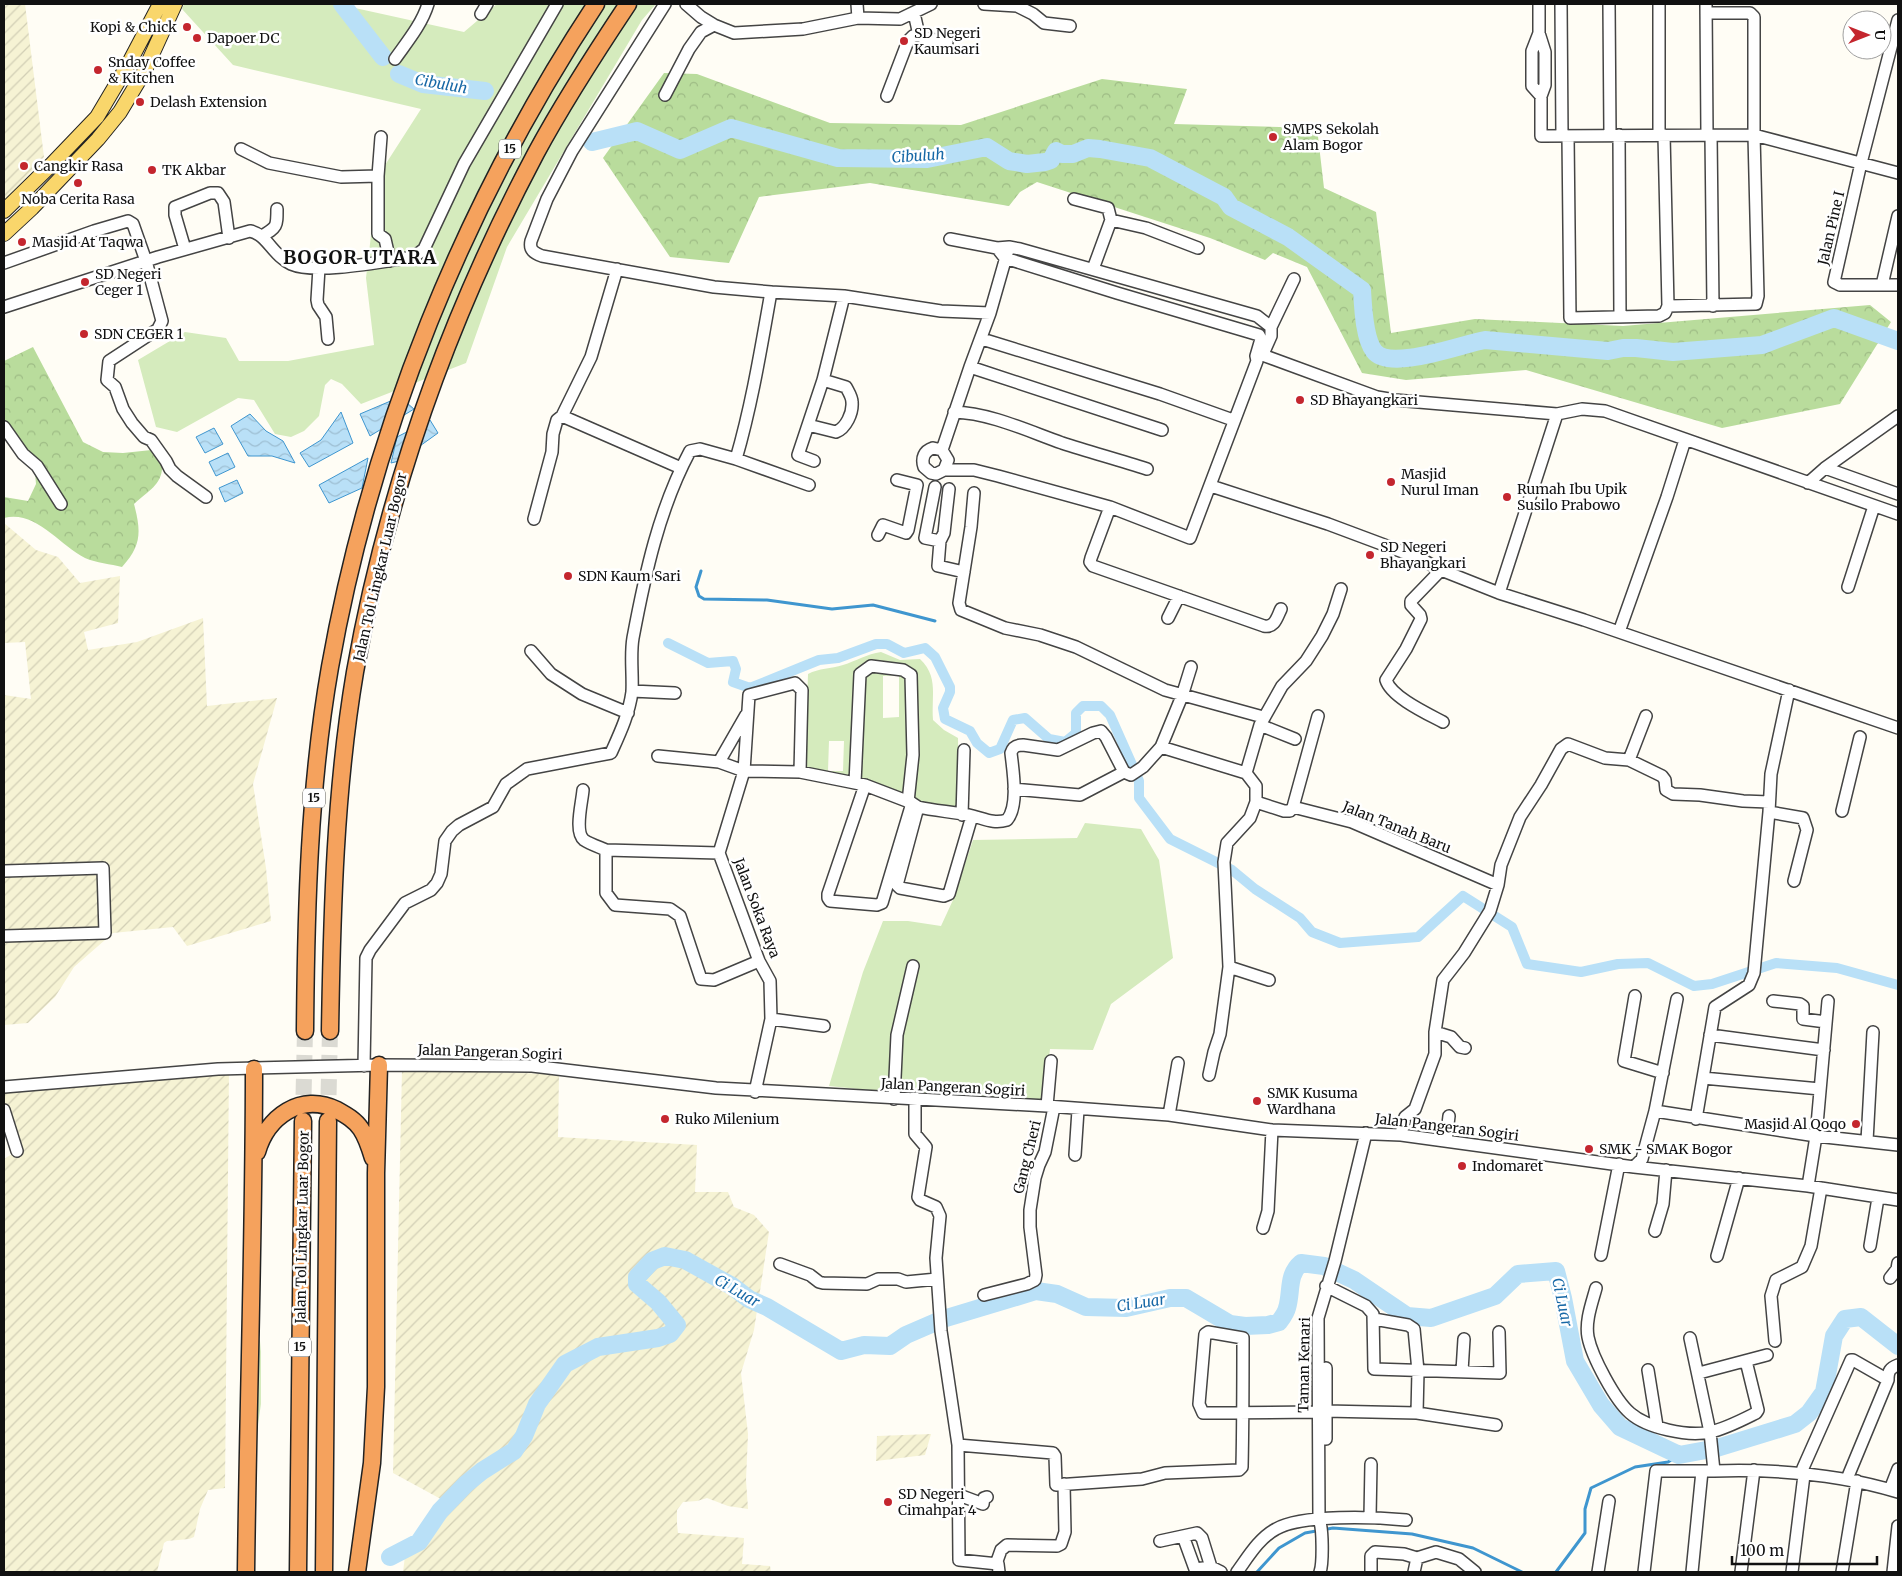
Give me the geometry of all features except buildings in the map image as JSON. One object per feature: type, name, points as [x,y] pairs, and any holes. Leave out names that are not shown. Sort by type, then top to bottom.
[{"type":"highway","name":"Jalan Tol Lingkar Luar Bogor","points":[[305,1031],[306,927],[310,841],[317,761],[330,668],[350,568],[375,473],[402,391],[462,245],[540,93],[596,4]]},
{"type":"highway","name":"Jalan Tol Lingkar Luar Bogor","points":[[330,1031],[335,846],[355,672],[376,573],[400,479],[463,307],[513,199],[533,159],[592,58],[628,4]]},
{"type":"highway","points":[[592,58],[637,4]]},
{"type":"highway","points":[[357,1572],[372,1463],[376,1386],[376,1173],[372,1066]]},
{"type":"highway","points":[[246,1572],[249,1328],[254,1172],[254,1068]]},
{"type":"highway","points":[[254,1172],[260,1143],[272,1122],[286,1111],[301,1105],[318,1104],[334,1108],[348,1116],[361,1128],[369,1144],[376,1173]]},
{"type":"highway","name":"Jalan Tol Lingkar Luar Bogor","points":[[298,1572],[303,1121]]},
{"type":"highway","name":"Jalan Tol Lingkar Luar Bogor","points":[[324,1572],[328,1121]]},
{"type":"main road","points":[[4,211],[97,117],[129,63],[160,4]]},
{"type":"main road","points":[[4,234],[32,208],[108,128],[120,112],[144,72],[175,4]]},
{"type":"street","points":[[395,59],[417,28],[428,4]]},
{"type":"street","points":[[4,307],[146,261],[250,231],[259,233],[277,255],[289,263],[300,267],[329,268],[414,257],[424,249],[464,164],[557,4]]},
{"type":"street","points":[[665,4],[572,151],[547,199],[530,247],[534,252],[542,256],[714,286],[771,292],[844,296],[941,311],[990,314]]},
{"type":"street","points":[[686,4],[700,17],[734,33],[803,29],[858,18],[900,19],[931,4]]},
{"type":"street","points":[[857,4],[858,18]]},
{"type":"street","points":[[984,4],[1017,5],[1044,23],[1070,26]]},
{"type":"street","points":[[1539,4],[1539,33],[1532,51],[1532,86],[1541,96],[1541,136],[1754,135],[1898,173]]},
{"type":"street","points":[[1560,4],[1570,318],[1659,316],[1666,313],[1668,306],[1659,4]]},
{"type":"street","points":[[1610,4],[1620,317]]},
{"type":"street","points":[[1668,306],[1713,306],[1754,305],[1757,302],[1758,296],[1754,135],[1754,17],[1750,13],[1706,8],[1713,306]]},
{"type":"street","points":[[914,13],[919,35]]},
{"type":"street","points":[[1861,163],[1898,20]]},
{"type":"street","points":[[665,95],[689,49],[701,32],[714,25]]},
{"type":"street","points":[[887,96],[908,41],[913,36],[919,35],[924,38],[946,42]]},
{"type":"street","points":[[381,137],[378,176],[378,234],[385,239],[390,261]]},
{"type":"street","points":[[241,149],[269,163],[341,177],[378,176]]},
{"type":"street","name":"Jalan Pine I","points":[[1861,163],[1834,282],[1840,285],[1882,285]]},
{"type":"street","points":[[185,249],[175,206],[210,193],[218,193],[224,202],[229,238]]},
{"type":"street","points":[[1074,199],[1108,208],[1111,220],[1093,269]]},
{"type":"street","points":[[262,236],[275,228],[277,209]]},
{"type":"street","points":[[1898,216],[1882,285],[1898,284]]},
{"type":"street","points":[[1111,220],[1146,228],[1198,248]]},
{"type":"street","points":[[4,263],[128,221],[135,227],[162,318],[162,324],[158,329],[110,361],[107,380],[115,387],[123,409],[132,423],[144,437],[151,440],[170,469],[206,497]]},
{"type":"street","points":[[950,239],[1093,269],[1257,316],[1271,327]]},
{"type":"street","points":[[942,450],[990,314],[1004,251]]},
{"type":"street","points":[[1004,251],[1117,293],[1254,333],[1261,337],[1259,356]]},
{"type":"street","points":[[319,268],[317,300],[318,306],[326,316],[328,339]]},
{"type":"street","points":[[534,519],[552,452],[553,434],[557,420],[562,416],[591,357],[616,269]]},
{"type":"street","points":[[944,470],[948,460],[942,450],[938,448],[928,450],[922,462],[924,467],[931,473],[936,474],[944,470],[982,472],[1110,507],[1190,538],[1259,356],[1271,336],[1271,327],[1294,279]]},
{"type":"street","points":[[736,459],[746,426],[771,292]]},
{"type":"street","points":[[814,461],[798,455],[823,380],[844,296]]},
{"type":"street","points":[[982,339],[1160,394],[1234,420]]},
{"type":"street","points":[[1259,356],[1377,397],[1413,402],[1557,414],[1582,408],[1594,409],[1898,514]]},
{"type":"street","points":[[970,367],[1162,430]]},
{"type":"street","points":[[808,425],[836,432],[849,420],[852,402],[846,387],[823,380]]},
{"type":"street","points":[[954,412],[965,412],[1017,425],[1062,443],[1147,469]]},
{"type":"street","points":[[1499,593],[1557,414]]},
{"type":"street","points":[[562,416],[681,468]]},
{"type":"street","points":[[1808,483],[1825,468],[1898,416]]},
{"type":"street","points":[[4,426],[23,454],[37,466],[61,504]]},
{"type":"street","points":[[1619,632],[1667,497],[1685,440]]},
{"type":"street","points":[[372,1066],[366,958],[405,903],[431,890],[437,883],[441,874],[445,842],[452,831],[493,807],[506,784],[527,769],[611,753],[628,712],[632,691],[633,639],[656,533],[681,468],[690,451],[700,449],[736,459],[809,485]]},
{"type":"street","points":[[1825,468],[1898,494]]},
{"type":"street","points":[[878,535],[883,526],[906,533],[909,526],[917,485],[897,480]]},
{"type":"street","points":[[1862,502],[1868,484]]},
{"type":"street","points":[[1211,486],[1328,524],[1419,558],[1441,570],[1499,593],[1619,632],[1898,728]]},
{"type":"street","points":[[935,487],[925,538],[940,541]]},
{"type":"street","points":[[949,489],[944,533],[940,541],[938,566],[964,572]]},
{"type":"street","points":[[974,493],[959,603],[961,610],[1005,628],[1040,635],[1076,647],[1165,690],[1261,721],[1295,739]]},
{"type":"street","points":[[1848,587],[1874,506]]},
{"type":"street","points":[[1110,507],[1091,558],[1091,564],[1269,627],[1273,625],[1280,609]]},
{"type":"street","points":[[909,526],[926,528]]},
{"type":"street","points":[[1441,570],[1411,601],[1411,605],[1420,615],[1421,619],[1406,649],[1386,680],[1394,691],[1418,709],[1443,722]]},
{"type":"street","points":[[1246,773],[1261,721],[1282,686],[1306,661],[1322,636],[1333,614],[1341,589]]},
{"type":"street","points":[[1168,618],[1179,596]]},
{"type":"street","points":[[531,651],[551,674],[582,694],[628,712]]},
{"type":"street","points":[[913,804],[882,903],[878,905],[828,900],[828,894],[860,784],[860,674],[871,666],[903,670],[911,675],[913,804],[897,885],[900,888],[944,896],[949,894],[967,816],[964,750]]},
{"type":"street","points":[[1014,789],[1080,795],[1143,767],[1161,747],[1182,696],[1191,667]]},
{"type":"street","points":[[719,762],[747,713],[748,695],[795,684],[802,690],[803,698],[800,772]]},
{"type":"street","points":[[1696,1119],[1715,1007],[1749,985],[1754,974],[1771,774],[1789,690]]},
{"type":"street","points":[[632,691],[675,693]]},
{"type":"street","name":"Jalan Soka Raya","points":[[747,713],[744,771],[720,853],[759,961],[770,981],[771,1019],[755,1092]]},
{"type":"street","points":[[1293,807],[1318,716]]},
{"type":"street","points":[[1629,760],[1646,716]]},
{"type":"street","points":[[658,756],[719,762],[744,771],[800,772],[860,784],[913,804],[986,821],[1007,820],[1012,812],[1014,789],[1011,753],[1015,746],[1023,745],[1058,750],[1097,732],[1101,732],[1106,737],[1128,774]]},
{"type":"street","points":[[1842,811],[1860,737]]},
{"type":"street","points":[[1401,1135],[1405,1117],[1415,1109],[1434,1054],[1434,1032],[1443,980],[1464,953],[1490,911],[1498,885],[1501,865],[1520,817],[1561,749],[1568,744],[1605,758],[1629,760],[1662,776],[1665,780],[1666,790],[1673,794],[1700,795],[1743,801],[1803,818],[1807,830],[1794,881]]},
{"type":"street","points":[[1161,747],[1246,773],[1256,786],[1256,802],[1250,818],[1227,843],[1224,867],[1228,967],[1220,1034],[1209,1075]]},
{"type":"street","points":[[583,790],[578,831],[584,839],[606,850],[720,853]]},
{"type":"street","name":"Jalan Tanah Baru","points":[[1256,802],[1284,811],[1290,811],[1293,807],[1352,822],[1498,885]]},
{"type":"street","points":[[606,850],[606,893],[615,905],[670,909],[680,916],[701,979],[714,980],[759,961]]},
{"type":"street","points":[[4,871],[102,868],[105,933],[4,936]]},
{"type":"street","points":[[894,1099],[897,1035],[914,966]]},
{"type":"street","points":[[1228,967],[1269,980]]},
{"type":"street","points":[[1635,996],[1624,1062],[1663,1073]]},
{"type":"street","points":[[1634,1166],[1642,1159],[1655,1111],[1678,999]]},
{"type":"street","points":[[1773,1001],[1800,1004],[1803,1006],[1803,1019],[1826,1022]]},
{"type":"street","points":[[1808,1186],[1816,1136],[1828,1001]]},
{"type":"street","points":[[771,1019],[824,1026]]},
{"type":"street","points":[[1434,1032],[1451,1037],[1460,1047],[1465,1048]]},
{"type":"street","points":[[1867,1140],[1873,1032]]},
{"type":"street","points":[[1710,1035],[1824,1050]]},
{"type":"street","points":[[1050,1107],[1051,1061]]},
{"type":"street","points":[[1169,1115],[1178,1063]]},
{"type":"street","name":"Jalan Pangeran Sogiri","points":[[4,1087],[218,1069],[372,1066],[532,1066],[755,1092],[894,1099],[915,1098],[1169,1115],[1272,1130],[1401,1135],[1634,1166],[1808,1186],[1898,1200]]},
{"type":"street","points":[[1703,1078],[1820,1089]]},
{"type":"street","points":[[915,1098],[915,1134],[926,1147],[918,1197],[920,1200],[936,1207],[940,1216],[936,1258],[937,1279],[941,1331],[958,1445],[959,1560],[997,1568],[1001,1550],[1007,1545],[1060,1544],[1065,1532],[1064,1484]]},
{"type":"street","name":"Gang Cheri","points":[[984,1295],[1028,1284],[1035,1280],[1030,1210],[1037,1171],[1045,1152],[1050,1107]]},
{"type":"street","points":[[4,1110],[17,1151]]},
{"type":"street","points":[[1076,1155],[1078,1110]]},
{"type":"street","points":[[1655,1111],[1696,1119],[1816,1136],[1867,1140],[1898,1145]]},
{"type":"street","points":[[1446,1141],[1448,1116]]},
{"type":"street","points":[[1263,1228],[1268,1211],[1272,1130]]},
{"type":"street","name":"Taman Kenari","points":[[1321,1571],[1322,1412],[1318,1318],[1335,1261],[1366,1133]]},
{"type":"street","points":[[1601,1256],[1619,1164]]},
{"type":"street","points":[[1655,1231],[1663,1204],[1666,1170]]},
{"type":"street","points":[[1717,1256],[1739,1178]]},
{"type":"street","points":[[1775,1341],[1771,1296],[1776,1280],[1802,1267],[1811,1246],[1821,1188]]},
{"type":"street","points":[[1870,1246],[1878,1198]]},
{"type":"street","points":[[1890,1278],[1897,1269],[1898,1263]]},
{"type":"street","points":[[780,1264],[810,1275],[823,1283],[867,1284],[878,1279],[898,1279],[906,1282],[937,1279]]},
{"type":"street","points":[[1328,1282],[1366,1306],[1373,1314],[1374,1370],[1500,1373],[1499,1332]]},
{"type":"street","points":[[1596,1288],[1588,1317],[1587,1336],[1597,1361],[1611,1387],[1630,1412],[1644,1421],[1686,1433],[1710,1434],[1758,1412],[1746,1361]]},
{"type":"street","points":[[1374,1319],[1408,1325],[1414,1329],[1418,1371],[1417,1413]]},
{"type":"street","points":[[958,1445],[1053,1453],[1055,1456],[1056,1485],[1142,1479],[1165,1473],[1239,1470],[1242,1467],[1244,1412],[1243,1338],[1206,1332],[1200,1404],[1203,1413],[1244,1412],[1417,1413],[1496,1425]]},
{"type":"street","points":[[1462,1371],[1464,1338]]},
{"type":"street","points":[[1690,1338],[1699,1373],[1710,1434],[1710,1468],[1692,1572]]},
{"type":"street","points":[[1699,1373],[1767,1355]]},
{"type":"street","points":[[1792,1572],[1804,1471],[1851,1360],[1888,1380]]},
{"type":"street","points":[[1842,1572],[1853,1477],[1888,1380],[1888,1373],[1890,1369],[1898,1365]]},
{"type":"street","points":[[1648,1370],[1657,1426]]},
{"type":"street","points":[[1370,1517],[1371,1464]]},
{"type":"street","points":[[1644,1572],[1656,1471],[1710,1468],[1804,1471],[1853,1477],[1895,1489],[1898,1470]]},
{"type":"street","points":[[1741,1572],[1754,1470]]},
{"type":"street","points":[[959,1495],[983,1504],[984,1498],[988,1498]]},
{"type":"street","points":[[1598,1572],[1609,1501]]},
{"type":"street","points":[[1237,1572],[1257,1545],[1274,1530],[1287,1524],[1370,1517],[1406,1520]]},
{"type":"street","points":[[1893,1572],[1898,1526]]},
{"type":"street","points":[[1160,1541],[1183,1536],[1197,1534],[1202,1538],[1216,1570],[1195,1569],[1183,1536]]},
{"type":"street","points":[[1371,1572],[1371,1556],[1375,1552],[1404,1554],[1416,1558],[1436,1552],[1459,1559],[1475,1572]]},
{"type":"street","points":[[1414,1572],[1416,1558]]},
{"type":"street","points":[[1459,1559],[1459,1572]]},
{"type":"shaded area","points":[[4,4],[25,4],[44,157],[4,202]]},
{"type":"shaded area","points":[[4,523],[36,550],[58,557],[80,583],[120,576],[118,623],[84,632],[88,650],[137,642],[203,618],[207,706],[277,698],[253,784],[266,868],[271,921],[187,946],[173,927],[113,933],[74,967],[55,997],[28,1023],[4,1025],[4,695],[31,699],[25,642],[4,643]]},
{"type":"shaded area","points":[[229,1069],[225,1488],[208,1490],[200,1509],[194,1537],[164,1543],[157,1572],[4,1572],[4,1159],[17,1151],[4,1111],[4,1087]]},
{"type":"shaded area","points":[[402,1070],[559,1074],[558,1137],[697,1145],[695,1192],[728,1192],[734,1207],[754,1215],[769,1232],[754,1330],[741,1373],[748,1434],[746,1480],[748,1509],[728,1506],[707,1498],[683,1502],[677,1510],[677,1524],[678,1533],[744,1538],[742,1564],[770,1566],[771,1572],[403,1572],[405,1556],[418,1547],[450,1504],[393,1473]]},
{"type":"shaded area","points":[[931,1434],[925,1455],[876,1461],[877,1436]]},
{"type":"green space","points":[[184,4],[352,4],[355,8],[464,32],[497,4],[656,4],[642,20],[507,247],[466,363],[361,404],[342,384],[331,379],[325,385],[319,416],[304,431],[291,437],[275,434],[254,400],[238,398],[177,432],[156,427],[138,360],[185,332],[226,338],[239,361],[288,361],[374,345],[366,278],[378,176],[421,109],[233,65],[182,9]]},
{"type":"green space","points":[[664,73],[697,74],[830,123],[961,125],[1102,79],[1187,89],[1174,124],[1317,128],[1324,188],[1376,212],[1391,333],[1475,319],[1623,326],[1870,305],[1891,322],[1840,404],[1722,428],[1526,370],[1406,380],[1362,373],[1307,267],[1273,253],[1265,260],[1210,238],[1037,182],[1020,192],[1009,206],[870,183],[759,197],[729,263],[670,257],[603,158]]},
{"type":"green space","points":[[33,347],[83,442],[103,452],[123,453],[161,449],[161,476],[154,487],[134,504],[139,530],[138,537],[133,552],[122,567],[85,558],[47,530],[27,519],[16,517],[4,518],[4,497],[28,501],[36,484],[35,472],[4,431],[4,361]]},
{"type":"green space","points":[[881,652],[900,660],[920,659],[930,673],[933,687],[933,720],[944,730],[958,738],[959,806],[955,813],[807,768],[805,764],[808,674],[843,665]],"holes":[[[899,675],[899,717],[883,718],[883,676]],[[829,741],[844,741],[843,771],[828,771]]]},
{"type":"green space","points":[[1085,823],[1141,829],[1159,860],[1173,958],[1111,1004],[1093,1050],[1050,1049],[1043,1108],[829,1086],[863,972],[883,921],[908,921],[941,926],[953,900],[973,840],[1077,838]]},
{"type":"green space","points":[[249,1318],[260,1341],[261,1404],[258,1424],[247,1438]]},
{"type":"water","points":[[400,397],[414,409],[370,436],[360,414]]},
{"type":"water","points":[[341,412],[353,443],[309,467],[300,453],[321,440]]},
{"type":"water","points":[[250,414],[266,431],[283,441],[295,463],[272,456],[248,456],[231,426]]},
{"type":"water","points":[[430,420],[438,433],[399,461],[391,463],[397,437]]},
{"type":"water","points":[[214,428],[223,444],[205,453],[196,437]]},
{"type":"water","points":[[228,453],[235,467],[216,476],[209,462]]},
{"type":"water","points":[[368,458],[362,488],[329,503],[319,485]]},
{"type":"water","points":[[237,480],[243,493],[225,502],[219,488]]},
{"type":"waterway","name":"Cibuluh","points":[[342,4],[383,57]]},
{"type":"waterway","name":"Cibuluh","points":[[399,74],[423,84],[485,91]]},
{"type":"waterway","points":[[592,142],[637,131],[680,150],[731,128],[838,158],[927,159],[987,147],[1009,161],[1027,164],[1051,160],[1056,151],[1062,154],[1073,154],[1088,148],[1150,158],[1224,197],[1231,207],[1288,237],[1362,290],[1365,322],[1371,345],[1374,351],[1382,357],[1394,359],[1426,355],[1485,340],[1608,351],[1636,348],[1673,352],[1762,345],[1834,318],[1898,341]]},
{"type":"waterway","points":[[701,571],[696,587],[699,596],[704,599],[767,600],[832,609],[873,605],[935,621]]},
{"type":"waterway","points":[[668,643],[708,663],[733,661],[736,669],[733,682],[750,688],[819,660],[838,658],[876,644],[887,644],[904,653],[925,648],[935,657],[950,687],[950,692],[943,708],[945,719],[970,731],[977,743],[989,753],[1000,749],[1013,720],[1025,718],[1049,739],[1065,742],[1076,733],[1076,713],[1083,706],[1101,706],[1110,715],[1139,781],[1139,798],[1170,839],[1232,870],[1255,889],[1300,918],[1312,932],[1340,943],[1418,937],[1463,896],[1512,927],[1527,964],[1581,972],[1618,964],[1648,963],[1694,986],[1712,984],[1776,963],[1837,968],[1898,985]]},
{"type":"waterway","name":"Ci Luar","points":[[390,1557],[419,1542],[440,1511],[466,1484],[482,1471],[514,1451],[524,1436],[537,1404],[565,1364],[598,1347],[658,1338],[670,1334],[677,1325],[658,1302],[637,1284],[637,1277],[652,1261],[665,1256],[685,1260],[841,1351],[864,1345],[890,1346],[906,1335],[943,1319],[1036,1291],[1057,1294],[1086,1307],[1126,1308],[1170,1298],[1186,1298],[1230,1324],[1245,1326],[1268,1325],[1279,1322],[1286,1310],[1292,1278],[1301,1263],[1324,1266],[1354,1280],[1407,1316],[1431,1318],[1495,1296],[1518,1274],[1556,1271],[1575,1361],[1601,1405],[1620,1427],[1679,1455],[1717,1448],[1795,1424],[1809,1413],[1824,1392],[1834,1336],[1845,1319],[1861,1317],[1898,1346]]},
{"type":"waterway","points":[[1556,1572],[1585,1533],[1585,1509],[1591,1488],[1635,1467],[1668,1462],[1679,1455]]},
{"type":"waterway","points":[[1257,1572],[1279,1548],[1305,1533],[1333,1528],[1412,1534],[1473,1548],[1522,1572]]},
{"type":"tunnel","points":[[303,1119],[305,1031]]},
{"type":"tunnel","points":[[328,1119],[330,1031]]},
{"type":"place","name":"Kopi & Chick","points":[[187,27]]},
{"type":"place","name":"Dapoer DC","points":[[197,38]]},
{"type":"place","name":"SD Negeri Kaumsari","points":[[904,41]]},
{"type":"place","name":"Snday Coffee & Kitchen","points":[[98,70]]},
{"type":"place","name":"Delash Extension","points":[[140,102]]},
{"type":"place","name":"SMPS Sekolah Alam Bogor","points":[[1273,137]]},
{"type":"place","name":"Cangkir Rasa","points":[[24,166]]},
{"type":"place","name":"TK Akbar","points":[[152,170]]},
{"type":"place","name":"Noba Cerita Rasa","points":[[78,183]]},
{"type":"place","name":"Masjid At Taqwa","points":[[22,242]]},
{"type":"place","name":"SD Negeri Ceger 1","points":[[85,282]]},
{"type":"place","name":"SDN CEGER 1","points":[[84,334]]},
{"type":"place","name":"SD Bhayangkari","points":[[1300,400]]},
{"type":"place","name":"Masjid Nurul Iman","points":[[1391,482]]},
{"type":"place","name":"Rumah Ibu Upik Susilo Prabowo","points":[[1507,497]]},
{"type":"place","name":"SD Negeri Bhayangkari","points":[[1370,555]]},
{"type":"place","name":"SDN Kaum Sari","points":[[568,576]]},
{"type":"place","name":"SMK Kusuma Wardhana","points":[[1257,1101]]},
{"type":"place","name":"Ruko Milenium","points":[[665,1119]]},
{"type":"place","name":"Masjid Al Qoqo","points":[[1856,1124]]},
{"type":"place","name":"SMK - SMAK Bogor","points":[[1589,1149]]},
{"type":"place","name":"Indomaret","points":[[1462,1166]]},
{"type":"place","name":"SD Negeri Cimahpar 4","points":[[888,1502]]},
{"type":"district","name":"BOGOR UTARA","points":[[360,257]]}]
